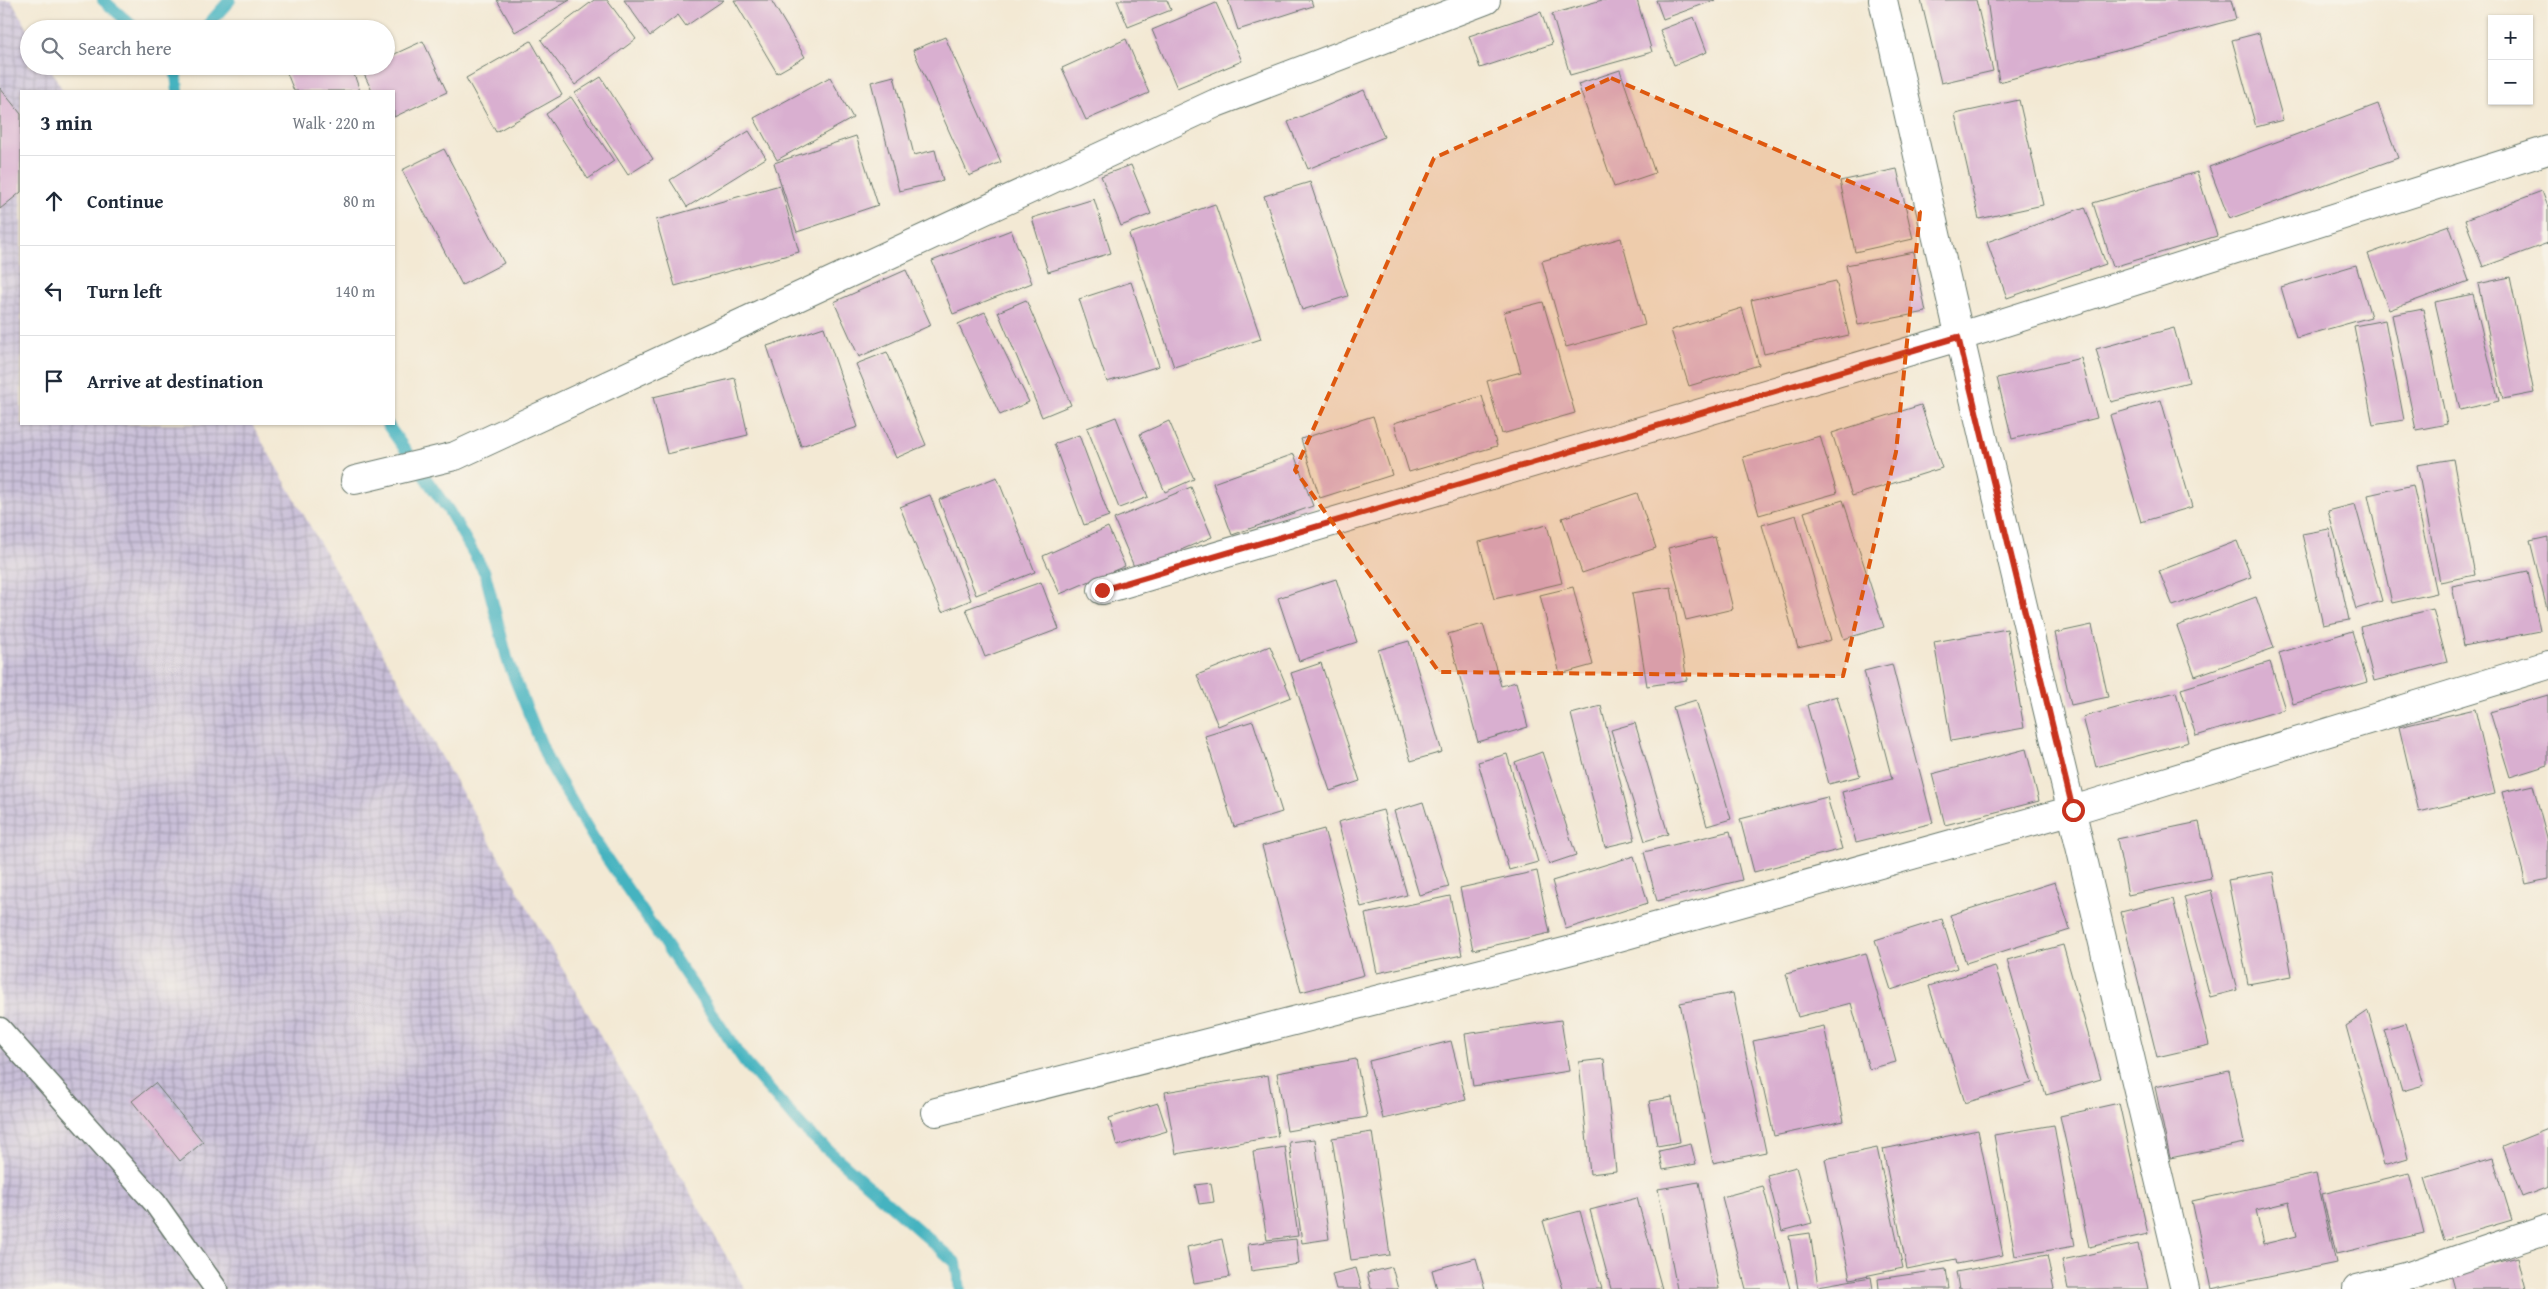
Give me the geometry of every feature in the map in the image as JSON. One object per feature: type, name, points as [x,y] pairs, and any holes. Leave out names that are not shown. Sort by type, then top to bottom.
[{"type":"street","points":[[355,480],[454,456],[1216,103],[1486,0]]},
{"type":"street","points":[[1882,0],[1958,337],[2073,810],[2184,1289]]},
{"type":"street","points":[[1102,590],[1958,337],[2548,150]]},
{"type":"street","points":[[936,1112],[1576,949],[2073,810],[2548,665]]},
{"type":"street","points":[[2357,1289],[2412,1275],[2548,1229]]},
{"type":"lane","points":[[0,1030],[155,1203],[216,1289]]},
{"type":"highlighted area","points":[[1611,78],[1920,212],[1896,452],[1843,676],[1439,672],[1295,470],[1434,158]]},
{"type":"shaded area","points":[[0,0],[11,0],[23,20],[20,20],[20,75],[54,75],[62,90],[20,90],[20,425],[253,425],[745,1289],[0,1289]]},
{"type":"building","points":[[497,0],[570,0],[515,32]]},
{"type":"building","points":[[594,0],[607,0],[636,39],[575,85],[541,40]]},
{"type":"building","points":[[624,0],[724,0],[686,26],[678,15],[650,36]]},
{"type":"building","points":[[734,0],[771,0],[805,57],[777,73]]},
{"type":"building","points":[[1117,0],[1167,0],[1171,10],[1128,27]]},
{"type":"building","points":[[1228,0],[1311,0],[1313,6],[1238,30]]},
{"type":"building","points":[[1602,0],[1637,0],[1652,52],[1570,75],[1552,14]]},
{"type":"building","points":[[1656,0],[1715,0],[1663,19]]},
{"type":"building","points":[[1921,0],[1976,0],[1993,71],[1941,83]]},
{"type":"building","points":[[1987,0],[2231,0],[2236,19],[1999,82]]},
{"type":"building","points":[[1216,3],[1242,61],[1177,88],[1152,30]]},
{"type":"building","points":[[1541,12],[1552,44],[1480,68],[1469,36]]},
{"type":"building","points":[[1694,17],[1707,52],[1674,65],[1660,30]]},
{"type":"building","points":[[2259,33],[2283,120],[2256,127],[2232,40]]},
{"type":"building","points":[[945,37],[1001,162],[969,176],[913,50]]},
{"type":"building","points":[[1126,39],[1149,93],[1086,120],[1062,68]]},
{"type":"building","points":[[423,41],[447,92],[395,117],[395,90],[372,90],[364,75],[395,75],[395,54]]},
{"type":"building","points":[[531,41],[562,95],[496,132],[466,78]]},
{"type":"building","points":[[1620,70],[1655,173],[1614,187],[1578,84]]},
{"type":"building","points":[[288,75],[354,75],[360,90],[294,90]]},
{"type":"building","points":[[894,76],[914,155],[935,150],[943,181],[899,191],[871,82]]},
{"type":"building","points":[[601,77],[653,159],[628,175],[575,93]]},
{"type":"building","points":[[830,77],[853,118],[777,160],[754,118]]},
{"type":"building","points":[[0,88],[20,113],[20,193],[0,209]]},
{"type":"building","points":[[1364,90],[1384,137],[1308,169],[1288,122]]},
{"type":"building","points":[[571,97],[614,161],[588,179],[546,114]]},
{"type":"building","points":[[2019,100],[2043,205],[1979,219],[1955,114]]},
{"type":"building","points":[[2378,104],[2398,158],[2229,219],[2209,167]]},
{"type":"building","points":[[749,131],[766,158],[687,207],[670,180]]},
{"type":"building","points":[[856,136],[878,205],[797,232],[774,163]]},
{"type":"building","points":[[444,149],[504,263],[462,285],[402,170]]},
{"type":"building","points":[[1131,165],[1151,214],[1121,226],[1101,176]]},
{"type":"building","points":[[1897,169],[1913,239],[1855,252],[1840,181]]},
{"type":"building","points":[[2197,172],[2217,236],[2113,267],[2093,203]]},
{"type":"building","points":[[1310,182],[1348,296],[1302,310],[1264,196]]},
{"type":"building","points":[[780,185],[799,252],[675,286],[656,220]]},
{"type":"building","points":[[2542,191],[2548,207],[2548,243],[2483,267],[2465,220]]},
{"type":"building","points":[[1094,199],[1111,253],[1048,272],[1032,218]]},
{"type":"building","points":[[1215,204],[1261,339],[1174,367],[1129,234]]},
{"type":"building","points":[[2085,207],[2106,264],[2007,298],[1987,242]]},
{"type":"building","points":[[2449,225],[2469,281],[2389,310],[2368,254]]},
{"type":"building","points":[[1011,230],[1032,283],[953,314],[932,261]]},
{"type":"building","points":[[1621,238],[1645,325],[1566,347],[1542,261]]},
{"type":"building","points":[[1914,252],[1926,312],[1858,325],[1846,265]]},
{"type":"building","points":[[2356,265],[2371,317],[2296,338],[2281,287]]},
{"type":"building","points":[[906,270],[931,325],[859,357],[834,302]]},
{"type":"building","points":[[2510,277],[2534,393],[2503,399],[2478,284]]},
{"type":"building","points":[[1836,281],[1849,335],[1764,354],[1751,300]]},
{"type":"building","points":[[1131,282],[1159,366],[1107,382],[1079,299]]},
{"type":"building","points":[[2473,294],[2499,401],[2460,410],[2435,302]]},
{"type":"building","points":[[1026,300],[1071,405],[1042,417],[998,312]]},
{"type":"building","points":[[1543,302],[1575,413],[1502,434],[1487,381],[1521,372],[1504,312]]},
{"type":"building","points":[[1742,308],[1759,365],[1689,386],[1671,330]]},
{"type":"building","points":[[2423,309],[2447,424],[2416,430],[2392,315]]},
{"type":"building","points":[[985,312],[1029,402],[1000,415],[958,324]]},
{"type":"building","points":[[2385,320],[2404,420],[2373,425],[2354,326]]},
{"type":"building","points":[[824,327],[858,427],[801,446],[767,346]]},
{"type":"building","points":[[2174,328],[2189,382],[2111,402],[2096,349]]},
{"type":"building","points":[[887,352],[926,445],[896,458],[856,364]]},
{"type":"building","points":[[2081,358],[2097,418],[2012,439],[1997,378]]},
{"type":"building","points":[[735,378],[748,435],[667,454],[653,397]]},
{"type":"building","points":[[1482,396],[1497,446],[1409,472],[1394,423]]},
{"type":"building","points":[[2161,400],[2192,507],[2141,522],[2110,415]]},
{"type":"building","points":[[1921,405],[1942,468],[1852,496],[1832,433]]},
{"type":"building","points":[[1373,416],[1392,475],[1320,498],[1301,439]]},
{"type":"building","points":[[1116,417],[1148,497],[1119,508],[1087,428]]},
{"type":"building","points":[[1169,421],[1194,479],[1165,492],[1140,434]]},
{"type":"building","points":[[1079,435],[1109,516],[1084,525],[1054,444]]},
{"type":"building","points":[[1820,436],[1837,493],[1759,515],[1743,457]]},
{"type":"building","points":[[1294,454],[1313,506],[1232,535],[1213,483]]},
{"type":"building","points":[[2453,459],[2475,575],[2440,582],[2417,465]]},
{"type":"building","points":[[997,477],[1035,572],[976,595],[939,500]]},
{"type":"building","points":[[2413,485],[2437,593],[2392,603],[2368,495]]},
{"type":"building","points":[[1191,487],[1212,537],[1135,569],[1114,519]]},
{"type":"building","points":[[1637,493],[1656,548],[1582,573],[1562,518]]},
{"type":"building","points":[[930,495],[971,600],[942,612],[900,507]]},
{"type":"building","points":[[1843,500],[1884,627],[1844,639],[1804,512]]},
{"type":"building","points":[[2355,504],[2382,601],[2356,609],[2328,511]]},
{"type":"building","points":[[1796,515],[1831,640],[1798,648],[1762,525]]},
{"type":"building","points":[[1547,525],[1562,583],[1494,599],[1479,542]]},
{"type":"building","points":[[1108,527],[1125,566],[1060,594],[1043,556]]},
{"type":"building","points":[[2329,529],[2349,620],[2323,625],[2302,534]]},
{"type":"building","points":[[1715,537],[1733,609],[1686,620],[1668,548]]},
{"type":"building","points":[[2548,537],[2548,609],[2547,609],[2530,541]]},
{"type":"building","points":[[2237,541],[2251,577],[2173,606],[2159,571]]},
{"type":"building","points":[[2528,571],[2540,631],[2464,646],[2452,586]]},
{"type":"building","points":[[1336,579],[1357,642],[1299,661],[1278,598]]},
{"type":"building","points":[[1041,582],[1059,629],[985,657],[966,609]]},
{"type":"building","points":[[1573,587],[1593,665],[1560,674],[1540,595]]},
{"type":"building","points":[[1671,587],[1687,680],[1647,686],[1632,593]]},
{"type":"building","points":[[2256,597],[2274,648],[2195,676],[2177,626]]},
{"type":"building","points":[[2433,609],[2447,662],[2374,681],[2360,627]]},
{"type":"building","points":[[1483,624],[1501,686],[1516,682],[1528,727],[1478,742],[1448,634]]},
{"type":"building","points":[[2092,625],[2108,697],[2071,705],[2055,633]]},
{"type":"building","points":[[2007,629],[2024,728],[1951,741],[1934,642]]},
{"type":"building","points":[[2352,631],[2367,682],[2293,704],[2279,653]]},
{"type":"building","points":[[1409,641],[1442,752],[1411,761],[1378,650]]},
{"type":"building","points":[[1270,646],[1291,697],[1218,726],[1197,675]]},
{"type":"building","points":[[2270,662],[2285,709],[2196,736],[2181,689]]},
{"type":"building","points":[[1321,663],[1360,781],[1330,791],[1291,673]]},
{"type":"building","points":[[1892,664],[1933,823],[1856,842],[1842,792],[1892,779],[1864,671]]},
{"type":"building","points":[[2176,692],[2189,742],[2096,767],[2083,717]]},
{"type":"building","points":[[2548,695],[2548,765],[2510,777],[2490,712]]},
{"type":"building","points":[[1837,696],[1860,776],[1829,784],[1807,705]]},
{"type":"building","points":[[1696,700],[1731,819],[1707,826],[1673,707]]},
{"type":"building","points":[[1601,706],[1635,840],[1605,847],[1571,714]]},
{"type":"building","points":[[2475,709],[2495,794],[2419,812],[2399,727]]},
{"type":"building","points":[[1253,721],[1282,812],[1234,827],[1205,736]]},
{"type":"building","points":[[1635,723],[1668,834],[1645,841],[1611,730]]},
{"type":"building","points":[[2026,749],[2039,801],[1945,825],[1932,774]]},
{"type":"building","points":[[1542,752],[1576,855],[1549,864],[1515,762]]},
{"type":"building","points":[[1507,754],[1538,862],[1509,870],[1478,762]]},
{"type":"building","points":[[2533,785],[2548,841],[2548,879],[2526,884],[2502,792]]},
{"type":"building","points":[[1827,797],[1842,849],[1754,872],[1740,819]]},
{"type":"building","points":[[1423,802],[1449,887],[1419,895],[1394,811]]},
{"type":"building","points":[[1383,810],[1407,895],[1361,907],[1338,822]]},
{"type":"building","points":[[2199,822],[2211,878],[2128,895],[2117,839]]},
{"type":"building","points":[[1324,829],[1364,975],[1301,992],[1262,846]]},
{"type":"building","points":[[1730,831],[1742,880],[1657,901],[1644,852]]},
{"type":"building","points":[[1634,856],[1648,903],[1566,929],[1552,881]]},
{"type":"building","points":[[1537,871],[1550,933],[1473,950],[1460,888]]},
{"type":"building","points":[[2273,872],[2292,976],[2248,984],[2228,880]]},
{"type":"building","points":[[2055,882],[2070,930],[1966,963],[1950,915]]},
{"type":"building","points":[[2211,890],[2237,990],[2210,997],[2184,897]]},
{"type":"building","points":[[1450,896],[1462,955],[1377,973],[1365,914]]},
{"type":"building","points":[[2173,899],[2209,1045],[2157,1057],[2121,912]]},
{"type":"building","points":[[1942,919],[1957,968],[1891,990],[1875,940]]},
{"type":"building","points":[[2063,945],[2101,1079],[2046,1095],[2007,960]]},
{"type":"building","points":[[1866,953],[1896,1062],[1869,1069],[1851,1003],[1798,1017],[1786,974]]},
{"type":"building","points":[[1995,966],[2032,1083],[1965,1103],[1929,986]]},
{"type":"building","points":[[1733,993],[1766,1152],[1713,1163],[1680,1003]]},
{"type":"building","points":[[2368,1011],[2408,1158],[2384,1165],[2346,1026]]},
{"type":"building","points":[[1561,1020],[1569,1071],[1473,1086],[1465,1034]]},
{"type":"building","points":[[2406,1023],[2424,1085],[2402,1091],[2384,1029]]},
{"type":"building","points":[[1824,1026],[1844,1121],[1774,1136],[1753,1041]]},
{"type":"building","points":[[1451,1041],[1466,1100],[1383,1119],[1369,1061]]},
{"type":"building","points":[[1356,1059],[1367,1117],[1287,1131],[1277,1073]]},
{"type":"building","points":[[1604,1059],[1616,1171],[1590,1174],[1579,1062]]},
{"type":"building","points":[[2229,1071],[2244,1143],[2170,1158],[2155,1087]]},
{"type":"building","points":[[1268,1075],[1278,1136],[1176,1154],[1165,1092]]},
{"type":"building","points":[[155,1083],[203,1142],[180,1161],[132,1101]]},
{"type":"building","points":[[1672,1097],[1680,1142],[1657,1146],[1649,1101]]},
{"type":"building","points":[[1158,1103],[1167,1131],[1117,1146],[1109,1118]]},
{"type":"building","points":[[2119,1103],[2148,1234],[2089,1247],[2060,1116]]},
{"type":"building","points":[[2054,1125],[2075,1246],[2015,1256],[1994,1135]]},
{"type":"building","points":[[2548,1129],[2548,1187],[2522,1197],[2503,1147]]},
{"type":"building","points":[[1978,1130],[2003,1255],[1957,1264],[1956,1259],[1907,1269],[1883,1149]]},
{"type":"building","points":[[1372,1132],[1390,1255],[1351,1260],[1332,1138]]},
{"type":"building","points":[[1315,1139],[1329,1239],[1302,1243],[1289,1142]]},
{"type":"building","points":[[1691,1144],[1696,1164],[1663,1170],[1659,1151]]},
{"type":"building","points":[[1285,1147],[1298,1236],[1267,1240],[1253,1152]]},
{"type":"building","points":[[1877,1148],[1903,1268],[1850,1279],[1825,1159]]},
{"type":"building","points":[[2493,1158],[2512,1220],[2444,1240],[2425,1178]]},
{"type":"building","points":[[1796,1167],[1812,1223],[1782,1231],[1767,1175]]},
{"type":"building","points":[[2409,1173],[2424,1233],[2336,1254],[2322,1194]]},
{"type":"building","points":[[2316,1174],[2336,1263],[2211,1289],[2192,1201]],"holes":[[[2289,1202],[2297,1236],[2264,1244],[2256,1210]]]},
{"type":"building","points":[[1699,1182],[1719,1289],[1677,1289],[1658,1189]]},
{"type":"building","points":[[1211,1183],[1214,1202],[1199,1204],[1195,1185]]},
{"type":"building","points":[[1763,1186],[1790,1289],[1746,1289],[1722,1197]]},
{"type":"building","points":[[1637,1198],[1662,1289],[1611,1289],[1590,1210]]},
{"type":"building","points":[[1580,1211],[1602,1289],[1563,1289],[1543,1221]]},
{"type":"building","points":[[1810,1233],[1818,1286],[1871,1277],[1873,1289],[1798,1289],[1789,1236]]},
{"type":"building","points":[[1222,1239],[1230,1277],[1194,1283],[1187,1247]]},
{"type":"building","points":[[1296,1239],[1299,1264],[1251,1271],[1248,1244]]},
{"type":"building","points":[[2138,1244],[2148,1289],[2068,1289],[2062,1260]]},
{"type":"building","points":[[2047,1255],[2054,1289],[1959,1289],[1956,1272]]},
{"type":"building","points":[[2518,1257],[2526,1289],[2455,1289],[2451,1274]]},
{"type":"building","points":[[1476,1258],[1485,1289],[1437,1289],[1432,1270]]},
{"type":"building","points":[[1392,1267],[1398,1289],[1371,1289],[1367,1273]]},
{"type":"building","points":[[1356,1268],[1362,1289],[1336,1289],[1332,1274]]},
{"type":"building","points":[[1946,1269],[1949,1289],[1879,1289],[1878,1279]]},
{"type":"waterway","points":[[103,0],[126,20]]},
{"type":"waterway","points":[[212,20],[230,0]]},
{"type":"waterway","points":[[176,75],[178,90]]},
{"type":"waterway","points":[[388,425],[449,511],[485,573],[508,662],[548,761],[597,844],[744,1061],[803,1128],[956,1263],[960,1289]]},
{"type":"route","points":[[1102,590],[1958,337],[2073,810]]}]
